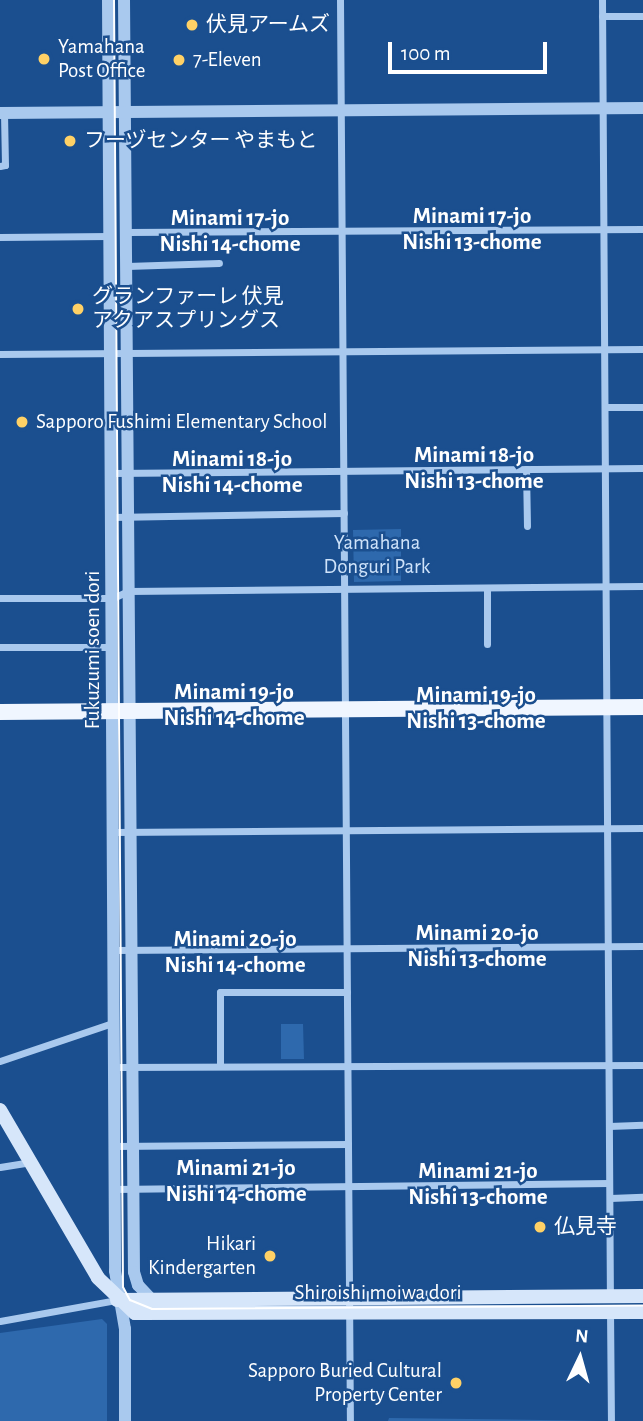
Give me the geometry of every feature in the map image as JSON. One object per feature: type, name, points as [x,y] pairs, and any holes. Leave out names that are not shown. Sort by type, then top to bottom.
[{"type":"main road","points":[[0,712],[643,707]]},
{"type":"main road","name":"Shiroishi moiwa dori","points":[[0,1110],[98,1278],[117,1300],[142,1315],[643,1296]]},
{"type":"main road","name":"Shiroishi moiwa dori","points":[[117,1300],[643,1312]]},
{"type":"street","name":"Fukuzumi soen dori","points":[[108,0],[115,1189],[117,1300],[125,1329],[125,1421]]},
{"type":"street","name":"Fukuzumi soen dori","points":[[124,0],[134,1277]]},
{"type":"street","points":[[340,0],[350,1421]]},
{"type":"street","points":[[602,0],[611,1421]]},
{"type":"street","points":[[602,16],[643,16]]},
{"type":"street","points":[[0,166],[5,166],[2,113],[643,108]]},
{"type":"street","points":[[127,232],[643,229]]},
{"type":"street","points":[[0,237],[110,236]]},
{"type":"street","points":[[127,266],[219,263]]},
{"type":"street","points":[[0,354],[643,349]]},
{"type":"street","points":[[605,407],[643,407]]},
{"type":"street","points":[[112,473],[643,468]]},
{"type":"street","points":[[526,469],[527,527]]},
{"type":"street","points":[[112,517],[344,513]]},
{"type":"street","points":[[0,598],[113,598],[128,591],[643,586]]},
{"type":"street","points":[[486,588],[487,644]]},
{"type":"street","points":[[0,647],[113,647]]},
{"type":"street","points":[[114,832],[643,828]]},
{"type":"street","points":[[114,950],[643,947]]},
{"type":"street","points":[[220,1066],[220,992],[347,992]]},
{"type":"street","points":[[0,1061],[116,1022]]},
{"type":"street","points":[[116,1067],[643,1065]]},
{"type":"street","points":[[609,1126],[643,1125]]},
{"type":"street","points":[[116,1146],[348,1144]]},
{"type":"street","points":[[0,1167],[31,1162]]},
{"type":"street","points":[[115,1189],[609,1183]]},
{"type":"street","points":[[610,1198],[643,1197]]},
{"type":"street","points":[[0,1321],[77,1311],[117,1300],[127,1294],[134,1277],[152,1300]]},
{"type":"green space","name":"Yamahana Donguri Park","points":[[401,529],[401,581],[354,582],[353,530]]},
{"type":"green space","points":[[281,1024],[303,1024],[304,1059],[281,1059]]},
{"type":"green space","points":[[102,1319],[107,1324],[107,1421],[0,1421],[0,1333]]},
{"type":"green space","points":[[389,1418],[542,1420],[600,1421],[388,1421]]},
{"type":"tram line","points":[[114,0],[123,1287],[130,1300],[152,1309],[643,1306]]},
{"type":"place","name":"伏見アームズ","points":[[192,25]]},
{"type":"place","name":"Yamahana Post Office","points":[[44,59]]},
{"type":"place","name":"7-Eleven","points":[[179,60]]},
{"type":"place","name":"フーヅセンター やまもと","points":[[70,141]]},
{"type":"place","name":"グランファーレ 伏見 アクアスプリングス","points":[[78,309]]},
{"type":"place","name":"Sapporo Fushimi Elementary School","points":[[22,422]]},
{"type":"place","name":"仏見寺","points":[[540,1227]]},
{"type":"place","name":"Hikari Kindergarten","points":[[270,1256]]},
{"type":"place","name":"Sapporo Buried Cultural Property Center","points":[[456,1383]]},
{"type":"district","name":"Minami 17-jo Nishi 13-chome","points":[[472,230]]},
{"type":"district","name":"Minami 17-jo Nishi 14-chome","points":[[230,232]]},
{"type":"district","name":"Minami 18-jo Nishi 13-chome","points":[[474,469]]},
{"type":"district","name":"Minami 18-jo Nishi 14-chome","points":[[232,473]]},
{"type":"district","name":"Minami 19-jo Nishi 14-chome","points":[[234,706]]},
{"type":"district","name":"Minami 19-jo Nishi 13-chome","points":[[476,709]]},
{"type":"district","name":"Minami 20-jo Nishi 13-chome","points":[[477,947]]},
{"type":"district","name":"Minami 20-jo Nishi 14-chome","points":[[235,953]]},
{"type":"district","name":"Minami 21-jo Nishi 14-chome","points":[[236,1182]]},
{"type":"district","name":"Minami 21-jo Nishi 13-chome","points":[[478,1185]]}]
